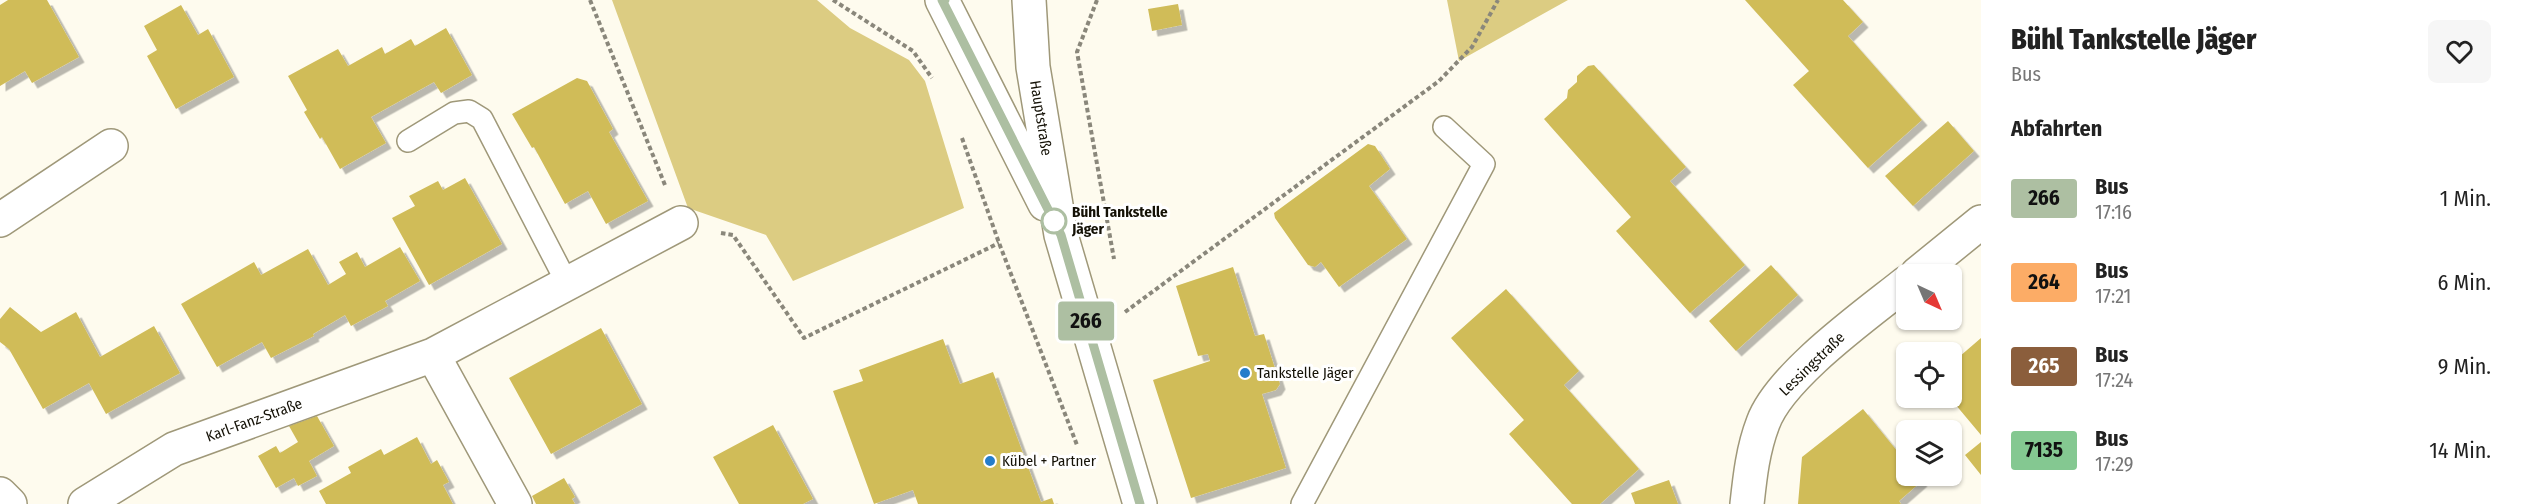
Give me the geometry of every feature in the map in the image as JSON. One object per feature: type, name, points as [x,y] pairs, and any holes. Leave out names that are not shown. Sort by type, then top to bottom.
[{"type":"street","name":"Hauptstraße","points":[[942,0],[1061,235]]},
{"type":"street","name":"Hauptstraße","points":[[1029,0],[1033,67],[1061,235],[1140,504]]},
{"type":"street","points":[[0,220],[111,146]]},
{"type":"street","points":[[1929,264],[1981,222]]},
{"type":"street","name":"Karl-Fanz-Straße","points":[[85,504],[174,449],[433,355],[681,223]]},
{"type":"street","name":"Lessingstraße","points":[[1747,504],[1750,466],[1763,422],[1783,388],[1896,291]]},
{"type":"street","points":[[433,355],[515,504]]},
{"type":"street","points":[[0,494],[10,504]]},
{"type":"lane","points":[[408,141],[454,113],[470,111],[482,119],[567,283]]},
{"type":"lane","points":[[1302,504],[1484,164],[1444,127]]},
{"type":"path","points":[[590,0],[681,223],[733,235],[804,338],[999,243]]},
{"type":"path","points":[[833,0],[913,51],[939,87]]},
{"type":"path","points":[[1097,0],[1077,52],[1115,266]]},
{"type":"path","points":[[1123,303],[1125,312],[1439,81],[1472,47],[1498,0]]},
{"type":"path","points":[[961,135],[999,243],[1078,450]]},
{"type":"shaded area","points":[[612,0],[817,0],[850,28],[909,60],[925,81],[964,208],[793,281],[766,235],[688,208]]},
{"type":"shaded area","points":[[1447,0],[1568,0],[1459,61]]},
{"type":"building","points":[[8,0],[47,0],[79,57],[32,83],[25,71],[0,86],[0,5]]},
{"type":"building","points":[[1745,0],[1843,0],[1863,22],[1848,36],[1922,120],[1868,168],[1793,85],[1809,71]]},
{"type":"building","points":[[1178,4],[1182,25],[1152,31],[1148,9]]},
{"type":"building","points":[[181,5],[198,35],[208,29],[234,77],[176,109],[147,56],[157,50],[144,26]]},
{"type":"building","points":[[446,28],[472,75],[441,93],[434,82],[371,117],[386,143],[340,169],[322,137],[320,139],[304,112],[307,110],[288,76],[338,49],[348,66],[382,47],[385,54],[411,39],[415,46]]},
{"type":"building","points":[[1594,65],[1686,167],[1670,181],[1745,265],[1690,313],[1616,231],[1631,217],[1544,119],[1567,98],[1568,90],[1577,82],[1577,76],[1588,66]]},
{"type":"building","points":[[577,78],[587,81],[613,129],[609,132],[648,201],[606,224],[588,191],[565,204],[534,147],[532,148],[512,114]]},
{"type":"building","points":[[1948,121],[1974,151],[1913,206],[1885,176]]},
{"type":"building","points":[[1368,144],[1375,146],[1390,169],[1369,186],[1407,239],[1339,287],[1321,262],[1315,267],[1308,265],[1275,218],[1274,213]]},
{"type":"building","points":[[465,178],[502,244],[429,285],[392,218],[415,206],[409,196],[438,181],[443,190]]},
{"type":"building","points":[[400,247],[420,281],[385,301],[388,306],[351,326],[345,315],[313,334],[314,336],[271,358],[262,342],[217,367],[181,304],[254,262],[261,275],[308,249],[328,285],[346,274],[339,262],[357,252],[365,267]]},
{"type":"building","points":[[1771,265],[1798,295],[1736,351],[1709,321]]},
{"type":"building","points":[[1233,267],[1255,336],[1264,334],[1280,384],[1276,390],[1262,394],[1286,468],[1191,498],[1153,380],[1210,361],[1208,354],[1198,356],[1176,286]]},
{"type":"building","points":[[1506,289],[1579,371],[1564,385],[1639,469],[1600,504],[1572,504],[1509,434],[1524,420],[1451,338]]},
{"type":"building","points":[[10,307],[41,332],[76,312],[100,357],[154,326],[180,373],[106,414],[89,383],[43,409],[9,349],[0,342],[0,319]]},
{"type":"building","points":[[601,328],[642,404],[551,454],[509,378]]},
{"type":"building","points":[[1981,338],[1981,435],[1958,408],[1962,408],[1962,354]]},
{"type":"building","points":[[943,339],[960,384],[993,372],[1041,502],[1052,498],[1054,504],[918,504],[913,490],[874,504],[833,391],[863,381],[859,370]]},
{"type":"building","points":[[1863,409],[1896,450],[1896,486],[1916,486],[1899,501],[1901,504],[1798,504],[1802,457]]},
{"type":"building","points":[[317,416],[334,446],[309,461],[317,476],[298,486],[294,478],[276,488],[258,456],[276,446],[280,453],[298,442],[289,426]]},
{"type":"building","points":[[773,425],[813,499],[803,504],[739,504],[713,457]]},
{"type":"building","points":[[417,437],[431,464],[437,460],[449,482],[443,485],[453,504],[326,504],[319,491],[351,473],[348,467],[381,449],[384,455]]},
{"type":"building","points":[[1981,442],[1981,475],[1965,455]]},
{"type":"building","points":[[564,478],[575,497],[572,499],[575,504],[536,504],[532,496]]},
{"type":"building","points":[[1669,480],[1678,504],[1635,504],[1631,493]]},
{"type":"bus line","name":"266","points":[[945,0],[942,0],[1061,235],[1140,504]]},
{"type":"place","name":"Bühl Tankstelle Jäger","points":[[1054,221]]},
{"type":"place","name":"Tankstelle Jäger","points":[[1245,373]]},
{"type":"place","name":"Kübel + Partner","points":[[990,461]]}]
